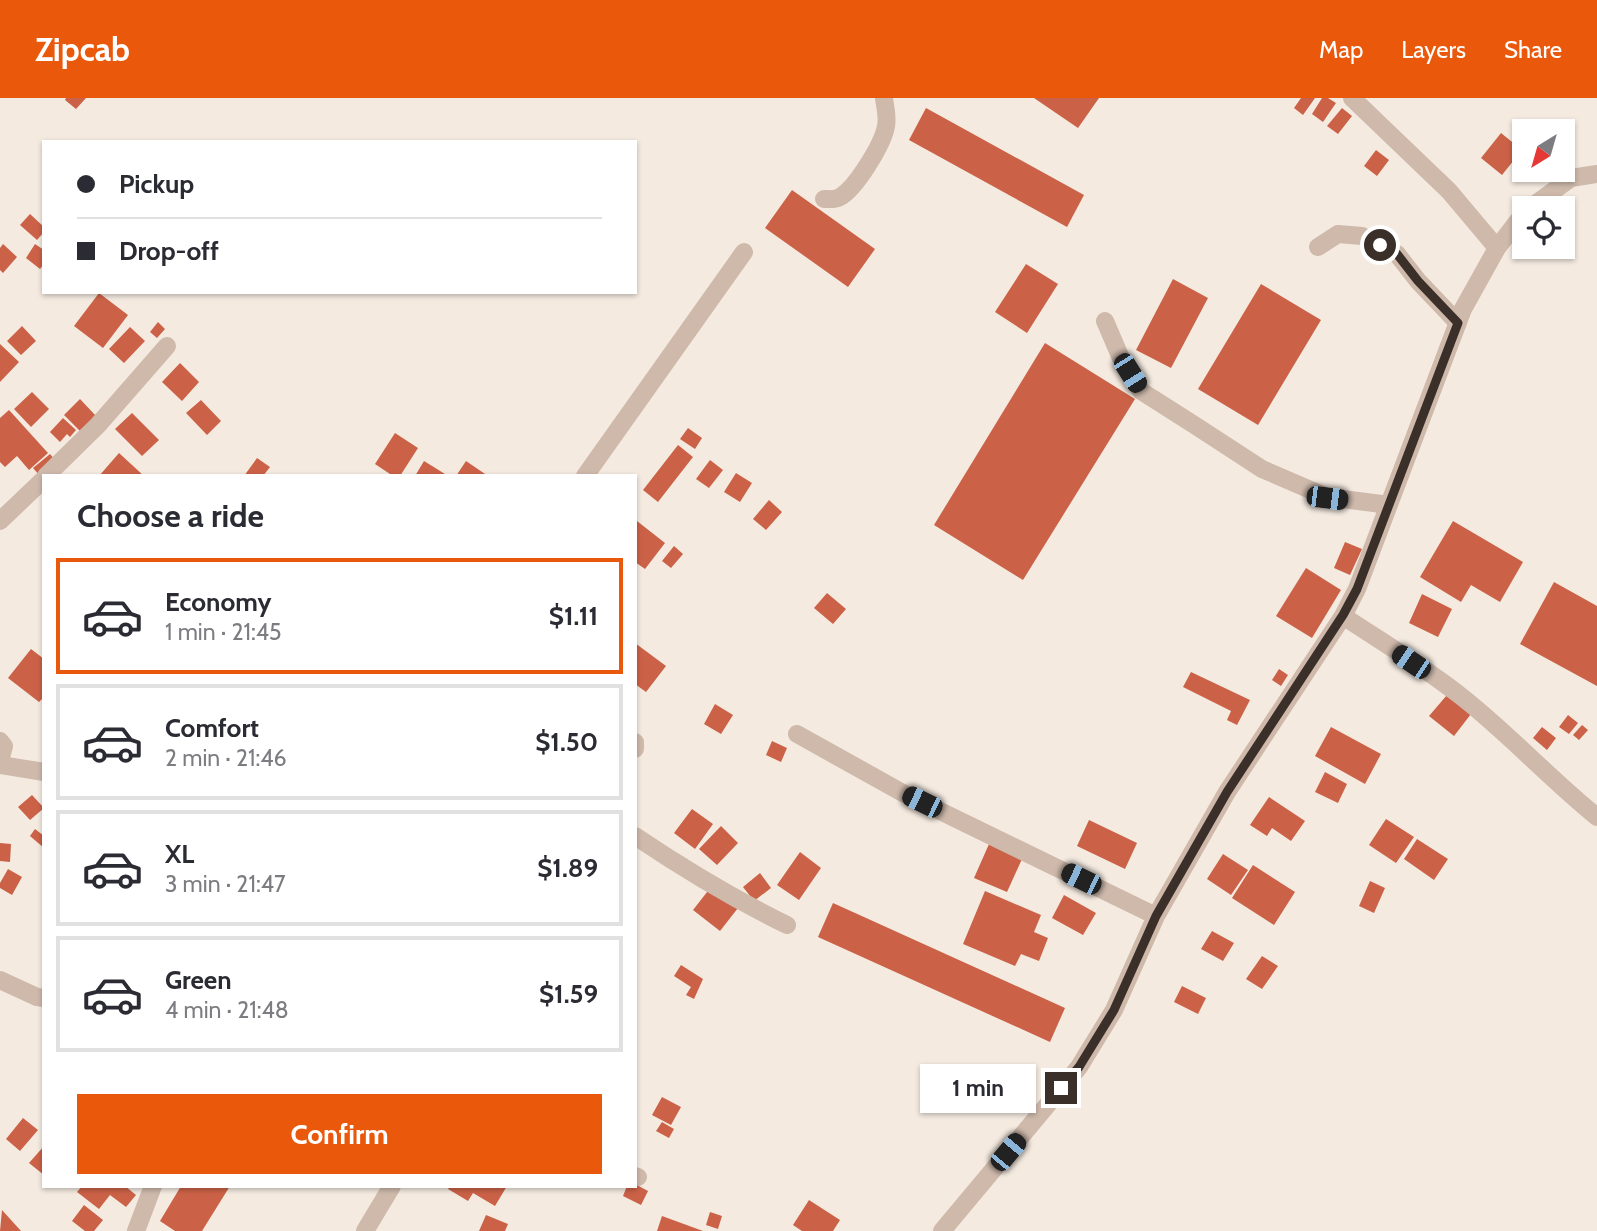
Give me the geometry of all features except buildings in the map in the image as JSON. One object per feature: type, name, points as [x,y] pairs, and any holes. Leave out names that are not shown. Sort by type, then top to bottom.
[{"type":"street","points":[[824,199],[838,199],[868,163],[887,122],[884,98]]},
{"type":"street","points":[[1352,98],[1449,191],[1497,248]]},
{"type":"street","points":[[1546,196],[1571,178],[1597,174]]},
{"type":"street","points":[[942,1231],[1079,1067],[1114,1010],[1156,916],[1227,792],[1343,615],[1357,589],[1458,323],[1497,248],[1512,229]]},
{"type":"street","points":[[1318,247],[1338,234],[1362,236],[1397,254],[1418,281],[1458,323]]},
{"type":"street","points":[[586,474],[744,252]]},
{"type":"street","points":[[1105,321],[1120,356],[1141,391],[1262,469],[1327,498],[1389,505]]},
{"type":"street","points":[[48,474],[98,425],[167,346]]},
{"type":"street","points":[[0,521],[42,480]]},
{"type":"street","points":[[1343,615],[1460,695],[1597,817]]},
{"type":"street","points":[[797,734],[901,792],[1156,916]]},
{"type":"street","points":[[0,741],[4,746],[0,763],[42,772]]},
{"type":"street","points":[[637,837],[691,873],[787,925]]},
{"type":"street","points":[[0,980],[42,998]]},
{"type":"street","points":[[136,1231],[152,1188]]},
{"type":"street","points":[[365,1231],[391,1188]]},
{"type":"route","points":[[1061,1088],[1079,1067],[1114,1010],[1156,916],[1227,792],[1343,615],[1357,589],[1458,323],[1418,281],[1397,254],[1380,245]]}]
